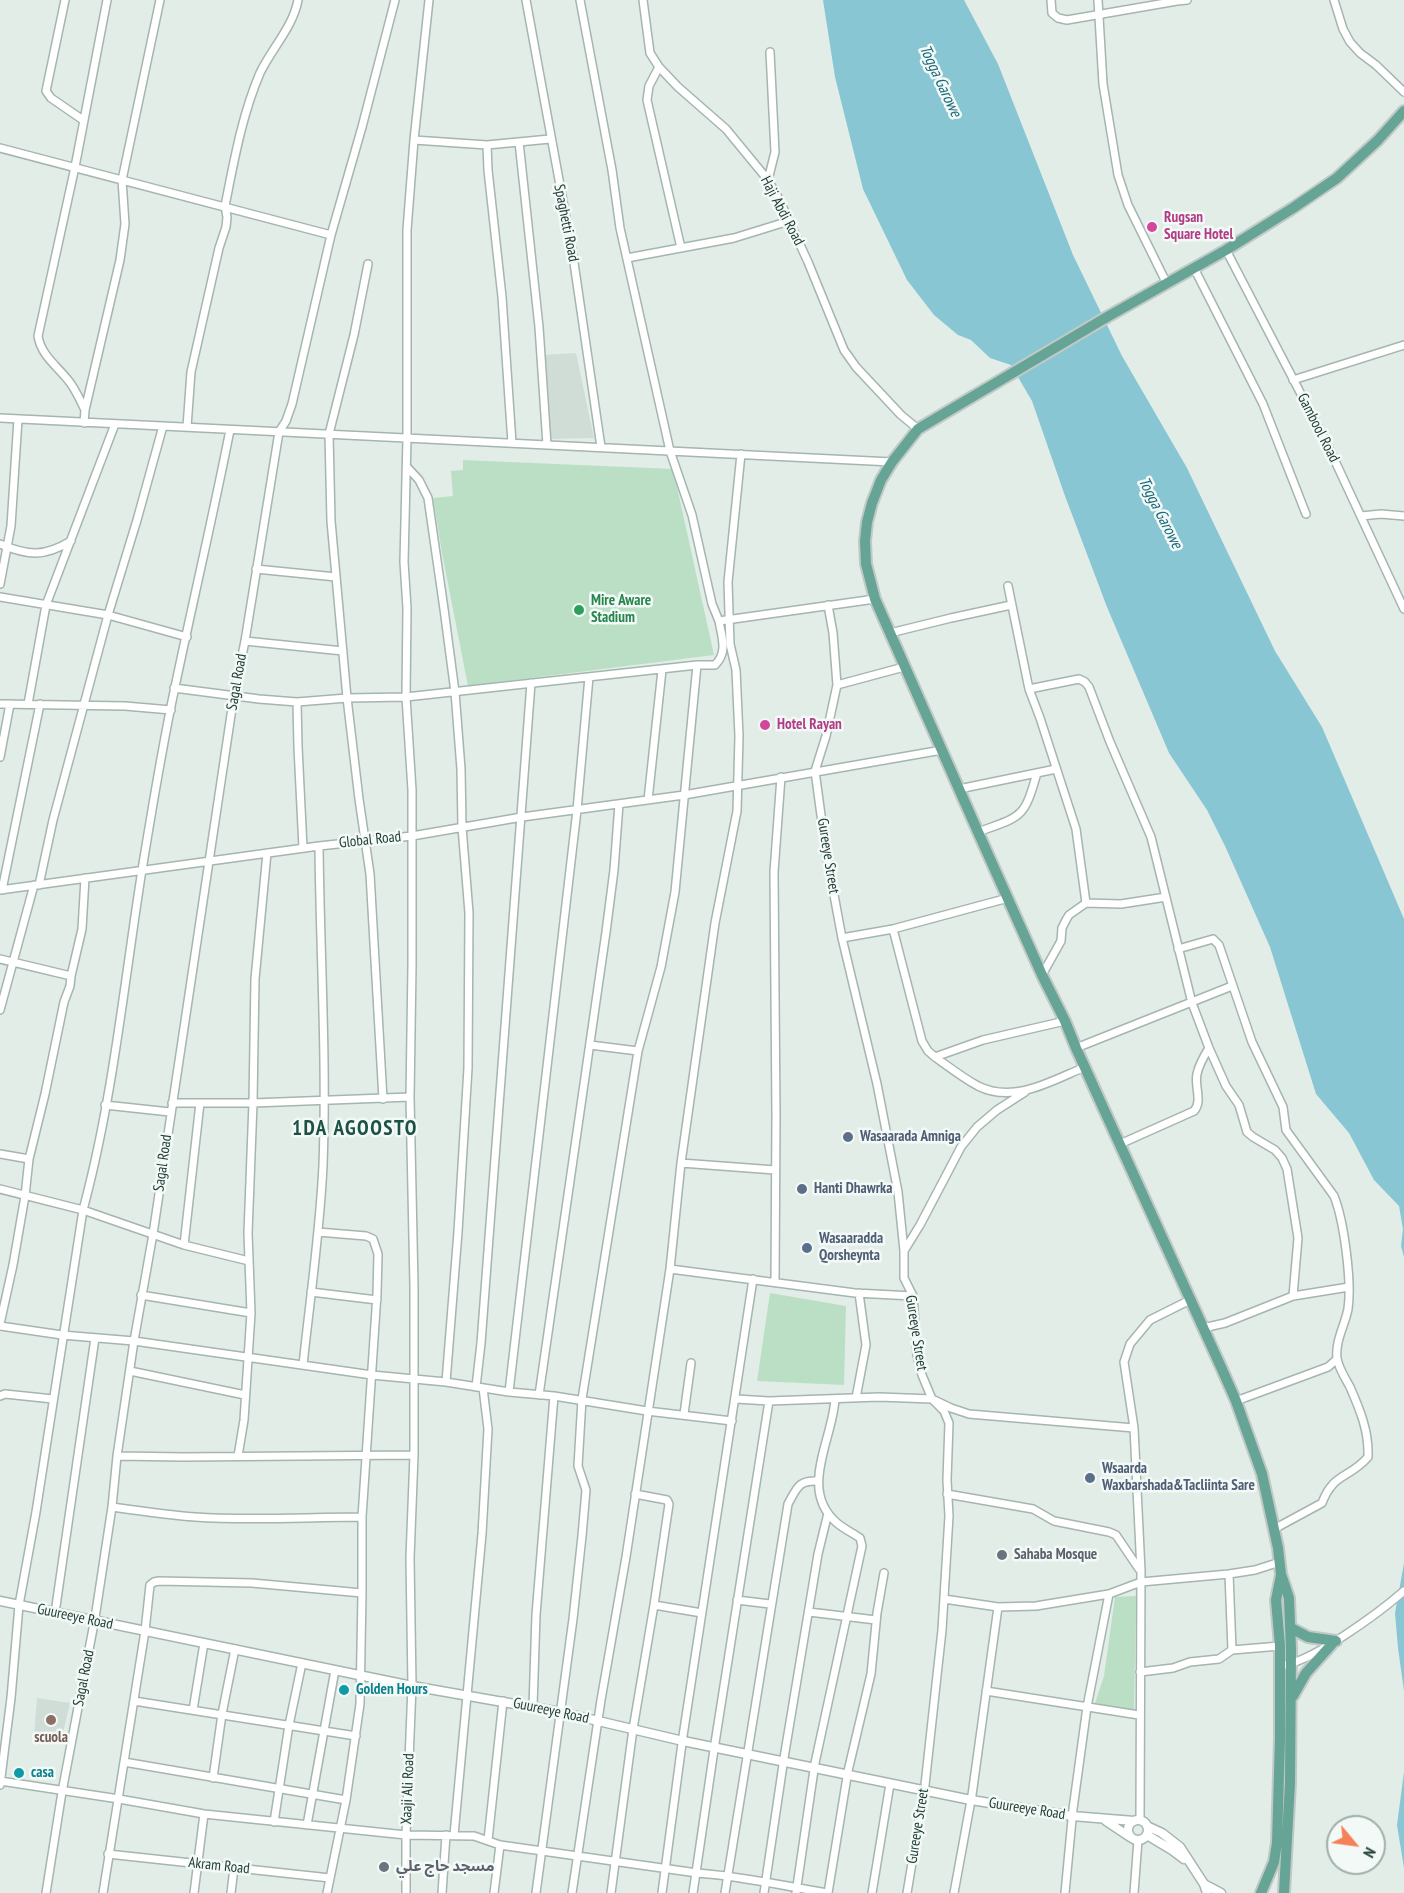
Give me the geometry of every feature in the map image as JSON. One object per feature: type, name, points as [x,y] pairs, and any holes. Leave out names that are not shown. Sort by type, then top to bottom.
[{"type":"main road","points":[[1284,1893],[1290,1806],[1291,1628],[1288,1598],[1281,1575],[1262,1474],[1236,1401],[1065,1021],[1042,975],[875,599],[866,564],[865,541],[867,522],[881,480],[918,429],[1107,317],[1226,250],[1293,208],[1337,178],[1378,140],[1404,111]]},
{"type":"main road","points":[[1261,1893],[1274,1862],[1277,1843],[1280,1646],[1276,1600],[1281,1575]]},
{"type":"main road","points":[[1291,1628],[1308,1637],[1334,1642]]},
{"type":"main road","points":[[1291,1699],[1306,1674],[1334,1642]]},
{"type":"street","points":[[64,0],[46,91],[51,98],[83,120]]},
{"type":"street","points":[[85,410],[70,381],[40,348],[38,336],[75,167],[107,0]]},
{"type":"street","points":[[84,423],[123,244],[125,224],[122,180],[160,0]]},
{"type":"street","points":[[188,428],[191,372],[219,248],[226,227],[225,206],[240,134],[252,92],[272,50],[290,22],[298,0]]},
{"type":"street","name":"Sagal Road","points":[[46,1893],[62,1791],[95,1621],[141,1295],[153,1234],[234,695],[279,432],[292,404],[331,235],[395,0]]},
{"type":"street","name":"Xaaji Ali Road","points":[[406,1893],[412,1686],[410,1558],[414,1455],[414,1286],[410,1097],[412,790],[406,697],[407,608],[404,562],[407,468],[407,230],[429,0]]},
{"type":"street","name":"Spaghetti Road","points":[[526,0],[573,256],[601,447]]},
{"type":"street","points":[[174,688],[297,702],[406,697],[714,664],[722,658],[723,648],[719,621],[712,604],[692,515],[670,451],[627,258],[580,0]]},
{"type":"street","name":"Haji Abdi Road","points":[[643,0],[650,53],[659,67],[678,87],[726,129],[768,180],[789,221],[844,350],[856,367],[918,429]]},
{"type":"street","points":[[1051,0],[1052,13],[1058,18],[1067,20],[1187,0]]},
{"type":"street","points":[[1098,0],[1103,84],[1118,175],[1128,205],[1167,284]]},
{"type":"street","points":[[1334,0],[1343,29],[1350,42],[1404,92]]},
{"type":"street","points":[[768,180],[775,152],[770,52]]},
{"type":"street","points":[[659,67],[649,86],[647,100],[681,248]]},
{"type":"street","points":[[414,140],[487,145],[550,139]]},
{"type":"street","points":[[519,142],[538,315],[547,445]]},
{"type":"street","points":[[487,145],[502,297],[512,443]]},
{"type":"street","points":[[0,148],[331,235]]},
{"type":"street","points":[[627,258],[734,238],[789,221]]},
{"type":"street","name":"Gambool Road","points":[[1226,250],[1328,446],[1404,609]]},
{"type":"street","points":[[368,264],[354,335],[329,434],[331,521],[347,698],[370,874],[383,1098]]},
{"type":"street","points":[[1194,268],[1263,404],[1306,514]]},
{"type":"street","points":[[1293,380],[1404,345]]},
{"type":"street","points":[[0,418],[892,462]]},
{"type":"street","points":[[0,584],[3,546],[11,526],[18,419]]},
{"type":"street","points":[[28,704],[46,605],[115,424]]},
{"type":"street","points":[[0,1010],[108,615],[163,426]]},
{"type":"street","points":[[230,430],[187,637],[174,688],[142,870],[105,1105],[93,1172],[83,1210],[19,1605],[12,1698],[0,1782],[204,1814],[274,1822],[406,1835],[474,1836],[500,1845],[697,1873],[728,1875],[796,1890],[828,1893],[847,1775],[871,1674],[876,1620],[884,1573]]},
{"type":"street","points":[[572,1893],[670,1269],[681,1163],[715,923],[737,811],[736,670],[730,644],[728,582],[741,454]]},
{"type":"street","points":[[407,468],[419,480],[428,498],[455,692],[469,913],[468,1068],[446,1382]]},
{"type":"street","points":[[1362,516],[1381,513],[1404,516]]},
{"type":"street","points":[[3,546],[20,552],[35,553],[54,551],[71,541]]},
{"type":"street","points":[[256,569],[336,577]]},
{"type":"street","points":[[1008,586],[1029,689],[1076,829],[1086,903]]},
{"type":"street","points":[[0,597],[108,615],[187,637]]},
{"type":"street","points":[[719,621],[875,599]]},
{"type":"street","points":[[815,771],[826,736],[837,685],[833,633],[828,605]]},
{"type":"street","points":[[890,633],[1011,605]]},
{"type":"street","points":[[245,641],[343,651]]},
{"type":"street","points":[[536,1893],[573,1619],[586,1490],[578,1466],[582,1399],[638,1051],[661,967],[675,892],[697,665]]},
{"type":"street","points":[[837,685],[904,667]]},
{"type":"street","points":[[648,800],[662,670]]},
{"type":"street","points":[[509,1392],[577,810],[589,677]]},
{"type":"street","points":[[1029,689],[1079,679],[1089,687],[1151,837],[1192,1003],[1209,1048],[1226,1086],[1239,1105],[1248,1132],[1275,1150],[1287,1169],[1298,1238],[1293,1296]]},
{"type":"street","points":[[442,1893],[468,1695],[482,1534],[488,1429],[480,1388],[481,1343],[531,683]]},
{"type":"street","points":[[297,702],[303,848]]},
{"type":"street","points":[[0,704],[85,705],[171,710]]},
{"type":"street","points":[[0,757],[10,704]]},
{"type":"street","points":[[1,890],[40,704]]},
{"type":"street","name":"Global Road","points":[[1,890],[303,848],[412,836],[522,817],[684,795],[942,750]]},
{"type":"street","points":[[959,789],[1056,769]]},
{"type":"street","name":"Gureeye Street","points":[[815,771],[826,852],[842,938],[877,1084],[898,1192],[904,1251],[904,1278],[913,1296],[917,1355],[932,1399],[944,1411],[949,1423],[947,1494],[949,1516],[944,1599],[924,1791],[907,1893]]},
{"type":"street","points":[[978,832],[1013,819],[1023,811],[1029,801],[1037,773]]},
{"type":"street","points":[[775,1282],[774,872],[781,777]]},
{"type":"street","points":[[539,1395],[614,870],[619,804]]},
{"type":"street","points":[[303,1365],[323,1167],[324,1100],[319,846]]},
{"type":"street","points":[[238,1456],[244,1420],[250,1313],[249,1202],[255,979],[267,853]]},
{"type":"street","points":[[85,878],[82,929],[29,1159],[25,1196],[0,1325],[62,1335],[134,1341],[372,1375],[582,1399],[647,1411],[732,1421]]},
{"type":"street","points":[[1042,975],[1061,941],[1065,920],[1086,903],[1121,904],[1166,897]]},
{"type":"street","points":[[842,938],[893,929],[1008,898]]},
{"type":"street","points":[[893,929],[922,1041],[928,1051],[978,1086],[1008,1093],[1025,1092]]},
{"type":"street","points":[[1178,949],[1213,939],[1219,945],[1258,1057],[1283,1107],[1286,1130],[1334,1196],[1339,1208],[1349,1287],[1347,1315],[1337,1359],[1362,1413],[1369,1444],[1368,1457],[1357,1468],[1332,1482],[1322,1503],[1274,1529]]},
{"type":"street","points":[[0,959],[71,976]]},
{"type":"street","points":[[1076,1048],[1116,1030],[1232,986]]},
{"type":"street","points":[[935,1057],[982,1040],[1065,1021]]},
{"type":"street","points":[[590,1046],[638,1051]]},
{"type":"street","points":[[1120,1144],[1194,1111],[1198,1107],[1196,1075],[1209,1048]]},
{"type":"street","points":[[904,1251],[961,1147],[977,1127],[997,1110],[1025,1092],[1084,1067]]},
{"type":"street","points":[[172,1103],[253,1103],[410,1097]]},
{"type":"street","points":[[184,1245],[200,1103]]},
{"type":"street","points":[[105,1105],[170,1112]]},
{"type":"street","points":[[0,1154],[29,1159]]},
{"type":"street","points":[[681,1163],[775,1170]]},
{"type":"street","points":[[0,1189],[83,1210],[184,1245],[249,1260]]},
{"type":"street","points":[[318,1232],[366,1236],[373,1239],[378,1254],[362,1517],[361,1675],[356,1736],[327,1893]]},
{"type":"street","points":[[670,1269],[859,1293],[913,1296]]},
{"type":"street","points":[[663,1893],[682,1741],[753,1279]]},
{"type":"street","points":[[1203,1328],[1226,1323],[1293,1296],[1349,1287]]},
{"type":"street","points":[[311,1292],[377,1300]]},
{"type":"street","points":[[856,1398],[866,1345],[859,1293]]},
{"type":"street","points":[[141,1295],[250,1313]]},
{"type":"street","points":[[1134,1893],[1139,1830],[1141,1571],[1134,1428],[1124,1362],[1130,1344],[1149,1320],[1190,1300]]},
{"type":"street","points":[[55,1612],[95,1338]]},
{"type":"street","points":[[1236,1401],[1328,1367],[1337,1359]]},
{"type":"street","points":[[684,1414],[691,1363]]},
{"type":"street","points":[[130,1371],[245,1395]]},
{"type":"street","points":[[0,1396],[5,1394],[53,1399]]},
{"type":"street","points":[[533,1707],[536,1615],[554,1396]]},
{"type":"street","points":[[736,1399],[769,1401],[879,1397],[932,1399],[969,1414],[1134,1428]]},
{"type":"street","points":[[796,1890],[814,1768],[862,1546],[860,1538],[837,1523],[828,1513],[818,1493],[818,1481],[826,1438],[834,1416],[835,1399]]},
{"type":"street","points":[[693,1893],[769,1401]]},
{"type":"street","points":[[117,1456],[414,1455]]},
{"type":"street","points":[[725,1893],[788,1504],[798,1486],[808,1480],[818,1481]]},
{"type":"street","points":[[611,1893],[633,1729],[669,1504],[667,1500],[635,1494]]},
{"type":"street","points":[[947,1494],[1033,1509],[1054,1521],[1109,1532],[1116,1535],[1141,1571]]},
{"type":"street","points":[[112,1508],[195,1517],[291,1520],[309,1517],[362,1517]]},
{"type":"street","points":[[765,1893],[818,1554],[828,1513]]},
{"type":"street","points":[[944,1599],[998,1607],[1036,1606],[1109,1594],[1141,1582],[1229,1574],[1255,1570],[1280,1562]]},
{"type":"street","points":[[1229,1574],[1232,1650]]},
{"type":"street","points":[[102,1893],[146,1631],[150,1585],[154,1581],[252,1583],[363,1593]]},
{"type":"street","points":[[1280,1666],[1291,1665],[1334,1642],[1392,1602],[1404,1591]]},
{"type":"street","points":[[1065,1893],[1072,1816],[1087,1707],[1109,1594]]},
{"type":"street","points":[[737,1600],[770,1604]]},
{"type":"street","name":"Guureeye Road","points":[[0,1601],[412,1686],[560,1712],[714,1748],[924,1791],[1103,1820],[1139,1830]]},
{"type":"street","points":[[654,1605],[702,1613]]},
{"type":"street","points":[[954,1893],[971,1800],[998,1607]]},
{"type":"street","points":[[809,1612],[876,1620]]},
{"type":"street","points":[[193,1710],[204,1643]]},
{"type":"street","points":[[1140,1672],[1219,1659],[1232,1650],[1280,1646]]},
{"type":"street","points":[[213,1778],[222,1714],[235,1650]]},
{"type":"street","points":[[274,1822],[289,1725],[302,1663]]},
{"type":"street","points":[[306,1825],[335,1670]]},
{"type":"street","points":[[986,1691],[1139,1715]]},
{"type":"street","points":[[134,1701],[356,1736]]},
{"type":"street","points":[[488,1840],[502,1701]]},
{"type":"street","points":[[124,1762],[346,1800]]},
{"type":"street","points":[[872,1893],[890,1784]]},
{"type":"street","points":[[194,1893],[204,1814]]},
{"type":"street","points":[[1103,1820],[1139,1830],[1173,1850],[1190,1865],[1206,1889],[1221,1893]]},
{"type":"street","points":[[494,1893],[500,1845]]},
{"type":"street","name":"Akram Road","points":[[108,1854],[330,1878]]},
{"type":"street","points":[[231,1893],[234,1868]]},
{"type":"shaded area","points":[[576,353],[594,438],[549,439],[542,355]]},
{"type":"shaded area","name":"scuola","points":[[37,1698],[70,1703],[61,1741],[34,1736]]},
{"type":"green space","name":"Mire Aware Stadium","points":[[463,460],[673,469],[714,655],[468,686],[433,498],[453,496],[451,471],[463,470]]},
{"type":"green space","points":[[770,1293],[846,1306],[844,1385],[757,1381]]},
{"type":"green space","points":[[1136,1596],[1134,1713],[1095,1703],[1104,1676],[1115,1597]]},
{"type":"water","name":"Togga Garowe","points":[[823,0],[964,0],[998,64],[1073,255],[1122,356],[1187,468],[1275,651],[1322,727],[1404,919],[1404,1257],[1401,1246],[1403,1229],[1399,1206],[1374,1180],[1349,1133],[1316,1094],[1270,947],[1207,810],[1169,753],[1107,607],[1032,401],[1011,365],[990,358],[971,340],[958,335],[934,315],[907,280],[863,189],[835,77]]},
{"type":"water","points":[[1404,1563],[1404,1691],[1395,1613]]},
{"type":"water","points":[[1404,1772],[1404,1868],[1397,1825]]},
{"type":"place","name":"Rugsan Square Hotel","points":[[1152,227]]},
{"type":"place","name":"Mire Aware Stadium","points":[[579,610]]},
{"type":"place","name":"Hotel Rayan","points":[[765,725]]},
{"type":"place","name":"Wasaarada Amniga","points":[[848,1137]]},
{"type":"place","name":"Hanti Dhawrka","points":[[802,1189]]},
{"type":"place","name":"Wasaaradda Qorsheynta","points":[[807,1248]]},
{"type":"place","name":"Wsaarda Waxbarshada&Tacliinta Sare","points":[[1090,1478]]},
{"type":"place","name":"Sahaba Mosque","points":[[1002,1555]]},
{"type":"place","name":"Golden Hours","points":[[344,1690]]},
{"type":"place","name":"scuola","points":[[51,1720]]},
{"type":"place","name":"casa","points":[[19,1773]]},
{"type":"place","name":"مسجد حاج علي","points":[[384,1867]]},
{"type":"district","name":"1DA AGOOSTO","points":[[355,1129]]}]
